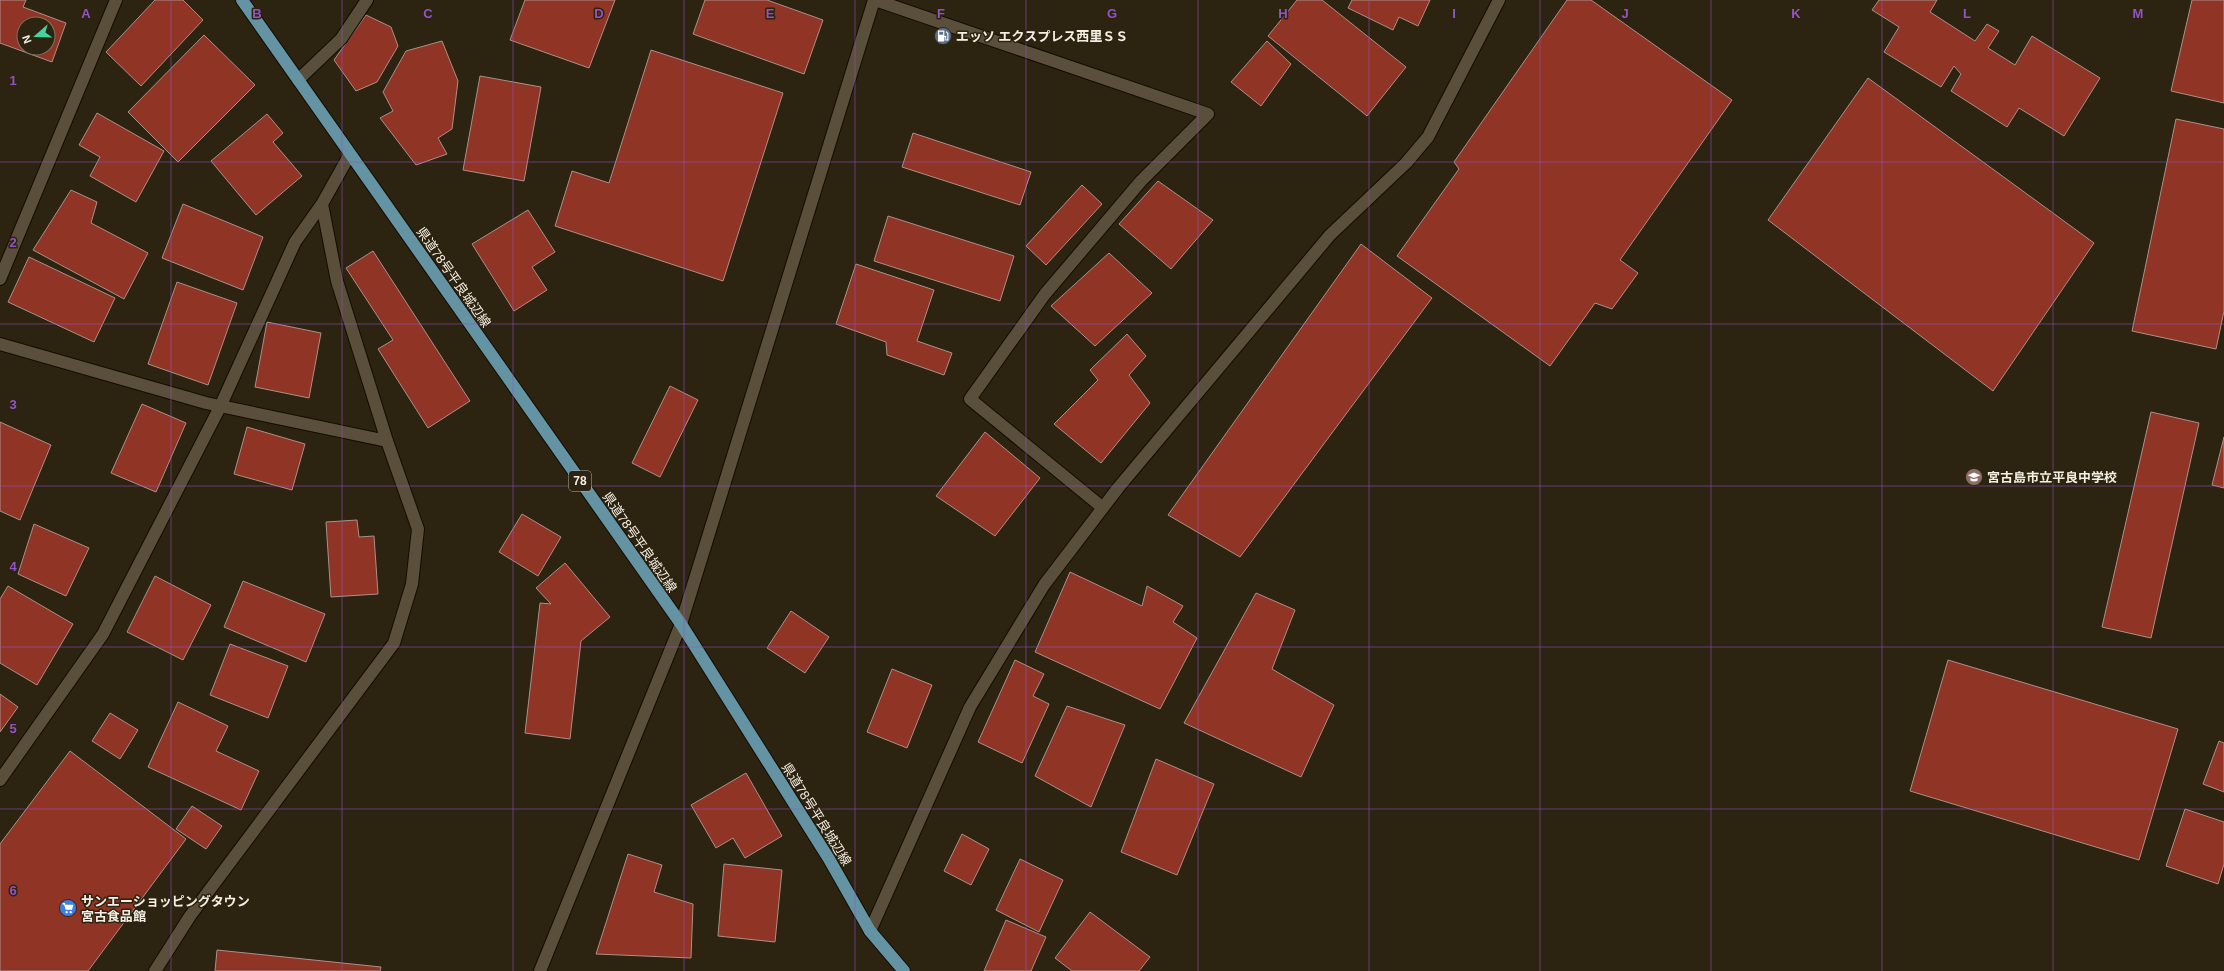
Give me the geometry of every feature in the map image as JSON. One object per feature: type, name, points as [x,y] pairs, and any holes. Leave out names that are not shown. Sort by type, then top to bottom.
[{"type":"main road","name":"県道78号平良城辺線","points":[[242,0],[681,624],[829,859],[870,931],[904,971]]},
{"type":"street","points":[[0,279],[116,0]]},
{"type":"street","points":[[298,80],[341,39],[367,0]]},
{"type":"street","points":[[540,971],[681,624],[874,0],[1208,114],[1141,181],[1045,294],[970,399],[1103,508]]},
{"type":"street","points":[[870,931],[970,707],[1044,585],[1103,508],[1330,235],[1406,162],[1428,138],[1500,0]]},
{"type":"street","points":[[0,780],[103,634],[220,406],[294,242],[322,204],[350,154]]},
{"type":"street","points":[[155,971],[190,916],[394,643],[412,584],[418,529],[387,441],[337,281],[322,204]]},
{"type":"street","points":[[0,344],[220,406],[387,441]]},
{"type":"building","points":[[0,0],[26,0],[23,7],[47,16],[16,16],[16,49],[0,43]]},
{"type":"building","points":[[155,0],[183,0],[203,20],[141,86],[106,52]]},
{"type":"building","points":[[525,0],[615,0],[589,68],[510,40]]},
{"type":"building","points":[[705,0],[767,0],[823,20],[804,74],[693,34]]},
{"type":"building","points":[[1297,0],[1322,0],[1406,67],[1367,116],[1268,36]]},
{"type":"building","points":[[1352,0],[1430,0],[1418,26],[1399,17],[1393,30],[1348,8]]},
{"type":"building","points":[[1567,0],[1591,0],[1732,100],[1620,260],[1638,273],[1612,309],[1595,303],[1550,366],[1397,256],[1459,169],[1454,162]]},
{"type":"building","points":[[1879,0],[1937,0],[1930,12],[1975,41],[1987,24],[1999,31],[1988,48],[2015,65],[2032,36],[2100,78],[2064,136],[2019,108],[2007,127],[1951,91],[1961,74],[1954,66],[1941,87],[1884,52],[1899,27],[1872,10]]},
{"type":"building","points":[[2192,0],[2224,0],[2224,103],[2171,91]]},
{"type":"building","points":[[366,15],[391,27],[398,46],[377,82],[356,91],[334,60]]},
{"type":"building","points":[[56,19],[66,23],[56,51]]},
{"type":"building","points":[[204,35],[255,85],[178,162],[128,112]]},
{"type":"building","points":[[442,41],[458,81],[452,129],[438,138],[447,154],[416,165],[380,118],[393,111],[383,92],[406,51]]},
{"type":"building","points":[[1267,41],[1291,64],[1261,106],[1231,82]]},
{"type":"building","points":[[651,50],[783,93],[723,281],[555,226],[572,171],[609,183]]},
{"type":"building","points":[[36,56],[54,56],[52,62]]},
{"type":"building","points":[[480,76],[541,87],[524,181],[463,170]]},
{"type":"building","points":[[1868,78],[2094,243],[1993,391],[1768,220]]},
{"type":"building","points":[[97,113],[164,151],[136,202],[90,176],[100,157],[79,145]]},
{"type":"building","points":[[267,114],[283,133],[273,142],[302,176],[256,215],[211,161]]},
{"type":"building","points":[[2176,119],[2224,129],[2224,311],[2216,349],[2132,331]]},
{"type":"building","points":[[913,133],[1031,172],[1020,205],[902,167]]},
{"type":"building","points":[[1158,181],[1213,220],[1171,269],[1119,224]]},
{"type":"building","points":[[1082,185],[1102,204],[1046,265],[1026,246]]},
{"type":"building","points":[[71,190],[97,202],[91,223],[148,253],[124,299],[33,250]]},
{"type":"building","points":[[183,204],[263,237],[243,290],[162,258]]},
{"type":"building","points":[[528,210],[555,252],[532,267],[547,290],[514,311],[472,244]]},
{"type":"building","points":[[888,216],[1014,256],[1000,301],[874,261]]},
{"type":"building","points":[[1361,244],[1432,298],[1240,557],[1168,515]]},
{"type":"building","points":[[373,251],[470,401],[428,428],[378,349],[393,340],[346,268]]},
{"type":"building","points":[[1109,253],[1152,293],[1095,346],[1051,306]]},
{"type":"building","points":[[29,257],[115,298],[94,342],[8,302]]},
{"type":"building","points":[[856,264],[934,290],[917,341],[952,353],[944,375],[887,355],[886,342],[836,324]]},
{"type":"building","points":[[177,282],[237,303],[208,385],[148,364]]},
{"type":"building","points":[[267,322],[321,333],[309,398],[255,387]]},
{"type":"building","points":[[1127,334],[1146,356],[1129,375],[1150,403],[1101,463],[1054,424],[1098,380],[1090,370]]},
{"type":"building","points":[[670,386],[698,400],[660,477],[632,463]]},
{"type":"building","points":[[142,404],[186,423],[156,492],[111,473]]},
{"type":"building","points":[[2151,412],[2199,423],[2151,638],[2102,627]]},
{"type":"building","points":[[0,422],[51,445],[20,520],[0,511]]},
{"type":"building","points":[[247,427],[305,444],[292,490],[234,474]]},
{"type":"building","points":[[985,432],[1040,478],[995,536],[936,496]]},
{"type":"building","points":[[2224,437],[2224,488],[2212,485]]},
{"type":"building","points":[[522,514],[561,537],[538,576],[499,552]]},
{"type":"building","points":[[357,520],[359,537],[374,536],[378,594],[331,597],[326,522]]},
{"type":"building","points":[[34,524],[89,548],[66,596],[18,574]]},
{"type":"building","points":[[565,563],[610,617],[581,641],[570,739],[525,733],[540,603],[551,604],[536,588]]},
{"type":"building","points":[[1070,572],[1142,606],[1147,586],[1183,606],[1173,622],[1197,638],[1160,709],[1035,652]]},
{"type":"building","points":[[155,576],[211,605],[183,660],[127,632]]},
{"type":"building","points":[[243,581],[325,614],[306,662],[224,627]]},
{"type":"building","points":[[8,586],[73,624],[37,685],[0,663],[0,599]]},
{"type":"building","points":[[1256,593],[1295,610],[1272,669],[1334,705],[1301,777],[1184,723]]},
{"type":"building","points":[[791,611],[829,637],[805,673],[767,648]]},
{"type":"building","points":[[230,644],[288,666],[268,718],[210,695]]},
{"type":"building","points":[[1015,660],[1044,674],[1033,696],[1049,704],[1022,763],[978,742]]},
{"type":"building","points":[[1948,660],[2178,729],[2139,860],[1910,791]]},
{"type":"building","points":[[892,669],[932,685],[907,748],[867,732]]},
{"type":"building","points":[[0,694],[18,707],[0,732]]},
{"type":"building","points":[[178,702],[228,726],[216,751],[259,771],[241,810],[148,767]]},
{"type":"building","points":[[1067,706],[1125,725],[1091,807],[1035,776]]},
{"type":"building","points":[[110,713],[138,730],[120,759],[92,741]]},
{"type":"building","points":[[2219,741],[2224,743],[2224,792],[2203,784]]},
{"type":"building","name":"サンエーショッピングタウン 宮古食品館","points":[[70,751],[186,839],[88,971],[0,971],[0,844]]},
{"type":"building","points":[[1156,759],[1214,784],[1177,875],[1121,852]]},
{"type":"building","points":[[746,773],[782,836],[745,858],[733,838],[716,848],[691,805]]},
{"type":"building","points":[[192,806],[222,826],[206,849],[176,829]]},
{"type":"building","points":[[2185,809],[2224,822],[2224,864],[2218,884],[2166,866]]},
{"type":"building","points":[[962,834],[989,849],[971,885],[944,871]]},
{"type":"building","points":[[628,854],[662,865],[654,892],[693,904],[691,958],[596,954]]},
{"type":"building","points":[[1020,859],[1063,880],[1039,932],[996,910]]},
{"type":"building","points":[[724,864],[782,870],[775,942],[718,936]]},
{"type":"building","points":[[1090,912],[1150,957],[1139,971],[1072,971],[1055,958]]},
{"type":"building","points":[[1006,920],[1046,937],[1031,971],[984,971]]},
{"type":"building","points":[[217,950],[381,967],[380,971],[215,971]]},
{"type":"place","name":"エッソ エクスプレス西里ＳＳ","points":[[943,36]]},
{"type":"place","name":"宮古島市立平良中学校","points":[[1974,477]]},
{"type":"place","name":"サンエーショッピングタウン 宮古食品館","points":[[68,908]]}]
